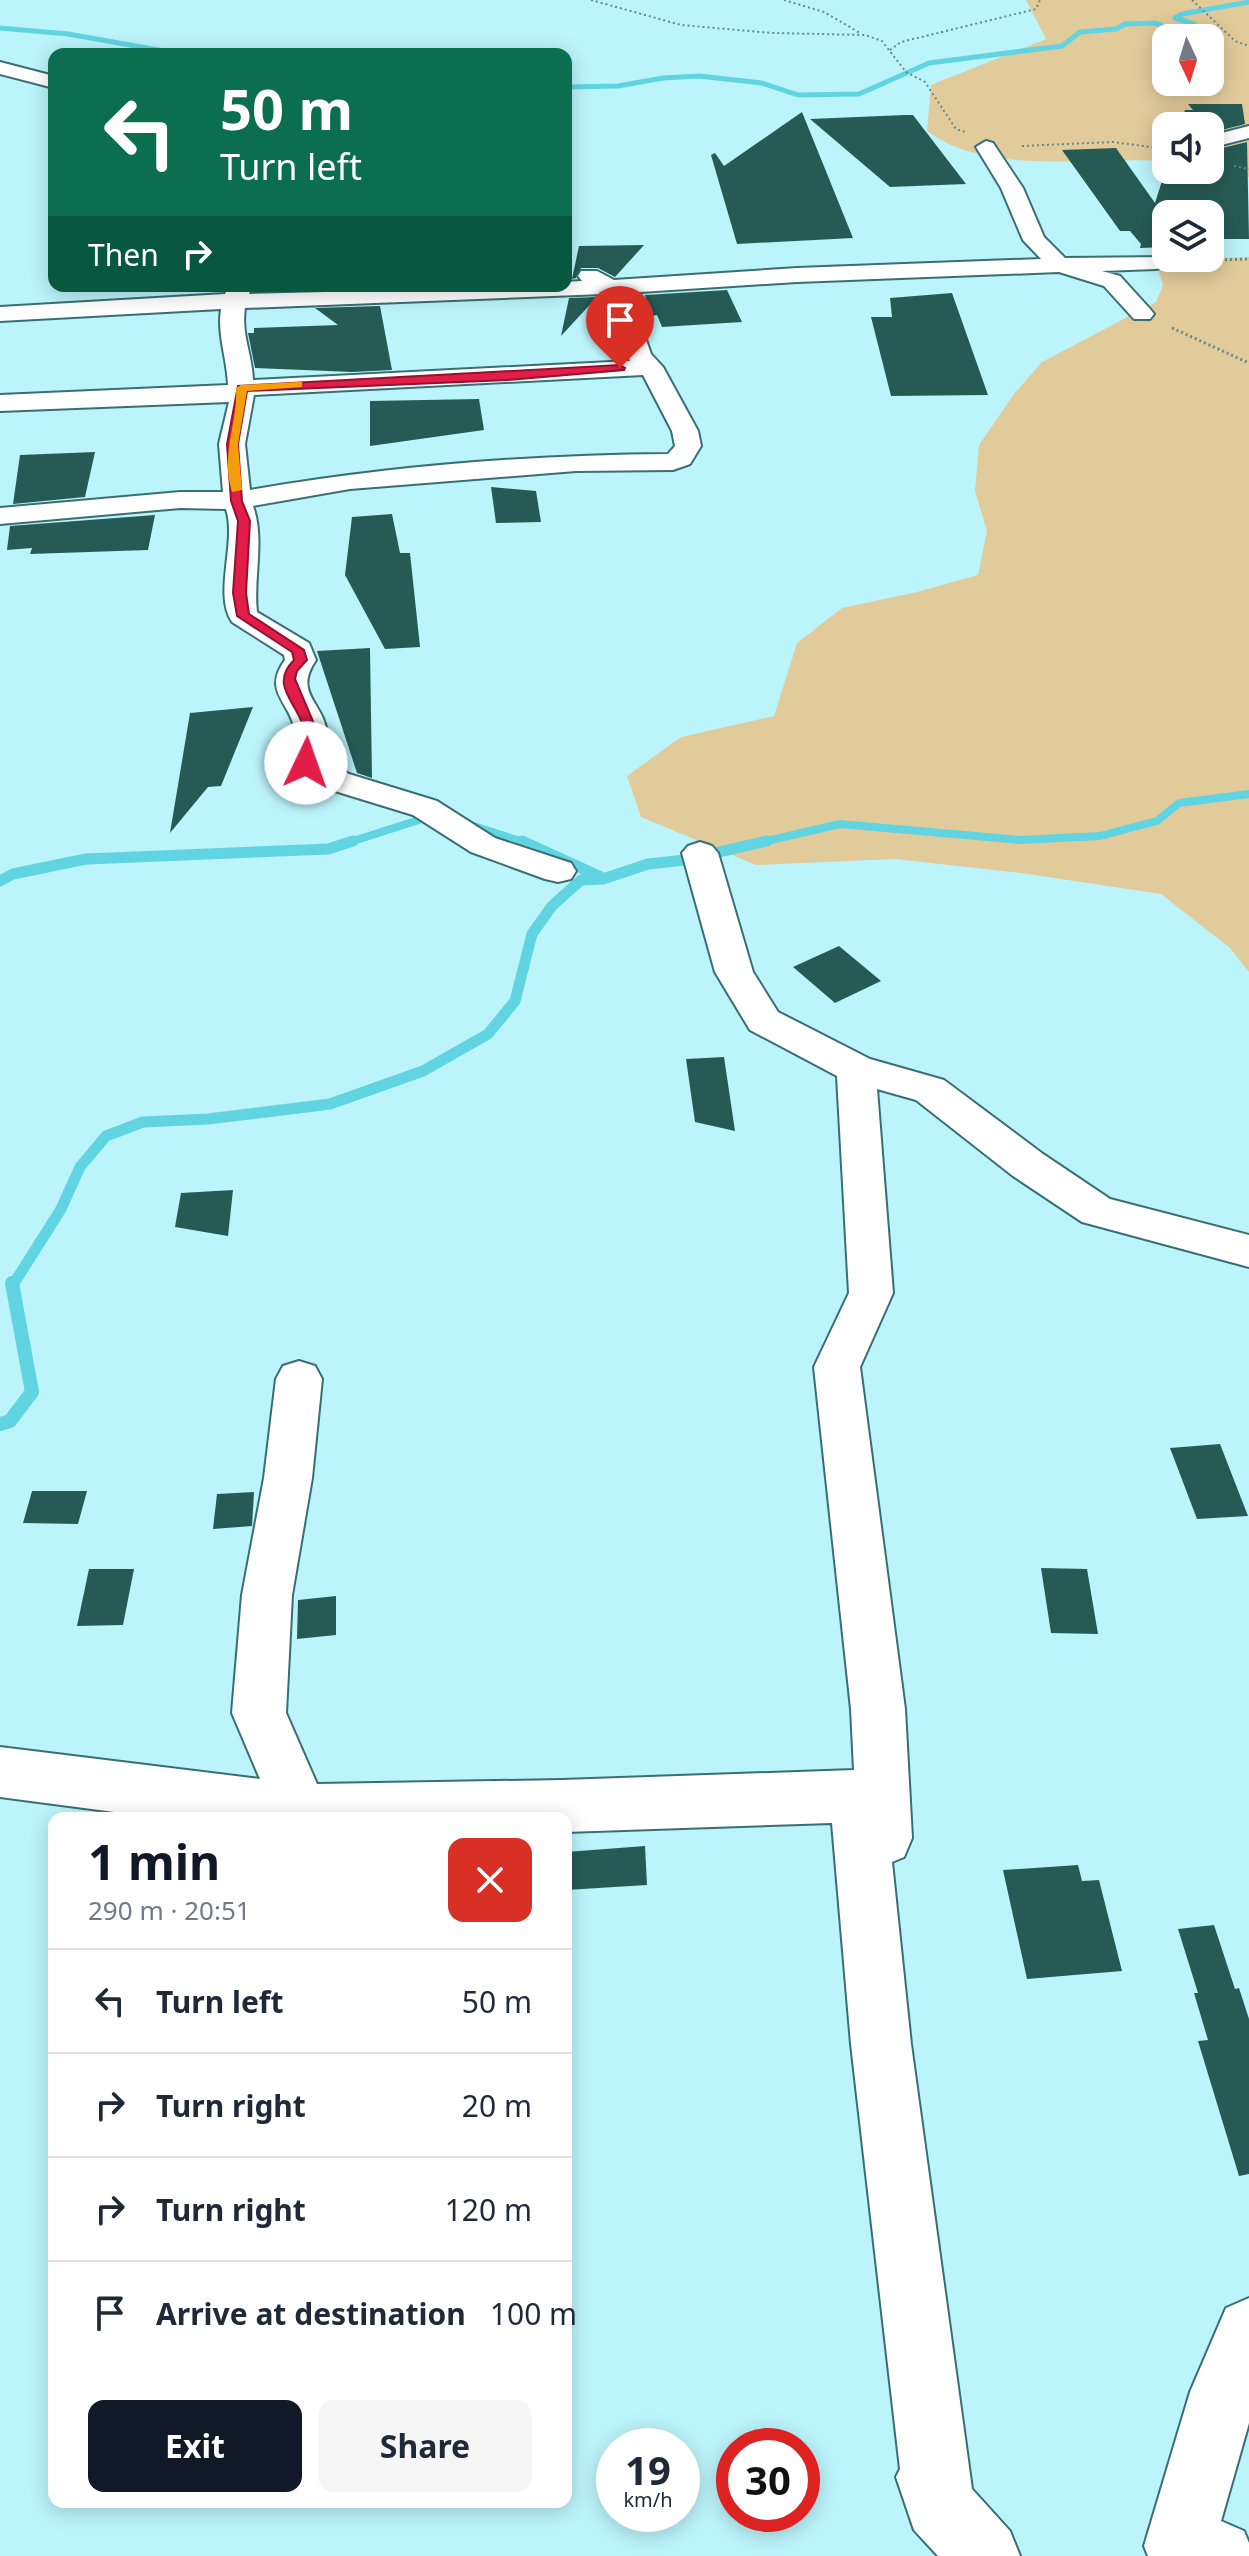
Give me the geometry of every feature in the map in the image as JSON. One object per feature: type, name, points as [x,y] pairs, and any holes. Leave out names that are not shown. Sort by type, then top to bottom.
[{"type":"street","points":[[2,70],[48,81]]},
{"type":"street","points":[[1224,138],[1249,132]]},
{"type":"street","points":[[986,147],[1012,188],[1034,240],[1059,265],[1112,281],[1142,314]]},
{"type":"street","points":[[572,289],[797,275],[1152,262]]},
{"type":"street","points":[[0,516],[180,500],[237,501],[365,480],[576,463],[673,462],[681,458],[688,446],[685,431],[651,367],[640,357],[622,306],[610,287],[572,267]]},
{"type":"street","points":[[0,314],[237,293],[382,298],[506,292]]},
{"type":"street","points":[[237,293],[230,329],[240,364],[241,390],[232,444],[237,501],[244,521],[240,593],[243,616],[298,650],[301,660],[291,670],[289,679],[311,733],[306,763],[337,781],[425,808],[483,845],[558,871]]},
{"type":"street","points":[[0,403],[651,367]]},
{"type":"street","points":[[700,853],[734,972],[764,1021],[856,1069],[930,1090],[1028,1165],[1097,1211],[1249,1251]]},
{"type":"street","points":[[856,1069],[871,1293],[837,1367],[878,1709],[900,2215],[893,2346],[939,2505],[985,2556]]},
{"type":"street","points":[[299,1379],[288,1478],[267,1595],[259,1713],[301,1810]]},
{"type":"street","points":[[0,1772],[301,1810],[562,1806],[857,1796],[881,2044],[939,2505]]},
{"type":"street","points":[[1219,2556],[1179,2546],[1224,2392],[1249,2331]]},
{"type":"path","points":[[591,0],[681,25],[772,33],[865,35]]},
{"type":"path","points":[[784,0],[824,12],[882,41],[906,72],[925,82],[956,129],[979,137],[986,147],[1113,142],[1152,147]]},
{"type":"path","points":[[890,50],[901,42],[1036,9],[1040,0]]},
{"type":"path","points":[[1192,0],[1235,41],[1249,46]]},
{"type":"path","points":[[1224,260],[1249,259]]},
{"type":"path","points":[[1142,314],[1249,363]]},
{"type":"shaded area","points":[[1026,0],[1249,0],[1249,177],[1224,171],[1224,112],[1152,112],[1152,161],[1011,159],[952,145],[927,131],[931,85],[1046,39]]},
{"type":"shaded area","points":[[1249,257],[1249,972],[1230,948],[1161,894],[1021,873],[895,859],[756,865],[641,817],[627,776],[681,737],[774,716],[797,643],[842,608],[978,575],[987,531],[975,491],[979,445],[1014,394],[1042,362],[1156,302],[1163,285],[1159,272],[1224,272],[1224,258]]},
{"type":"building","points":[[1188,104],[1242,104],[1245,124],[1224,129],[1224,112],[1184,112],[1193,110]]},
{"type":"building","points":[[802,112],[853,238],[737,244],[711,155],[715,153],[724,166]]},
{"type":"building","points":[[913,115],[966,184],[890,187],[810,119]]},
{"type":"building","points":[[1247,142],[1249,239],[1224,239],[1224,200],[1156,200],[1161,184],[1224,184],[1224,148]]},
{"type":"building","points":[[1116,148],[1153,200],[1152,248],[1140,248],[1141,244],[1130,231],[1120,231],[1062,150]]},
{"type":"building","points":[[644,245],[615,277],[598,268],[581,268],[576,278],[572,279],[579,246]]},
{"type":"building","points":[[727,290],[742,322],[662,327],[657,315],[651,316],[645,295]]},
{"type":"building","points":[[952,293],[988,395],[891,396],[871,317],[892,317],[890,298]]},
{"type":"building","points":[[597,297],[561,336],[569,298]]},
{"type":"building","points":[[380,306],[392,370],[352,372],[255,368],[248,333],[254,333],[254,328],[338,325],[315,308]]},
{"type":"building","points":[[479,399],[484,430],[370,446],[370,401]]},
{"type":"building","points":[[95,452],[85,497],[13,504],[20,455]]},
{"type":"building","points":[[491,487],[536,491],[541,522],[496,523]]},
{"type":"building","points":[[392,514],[400,553],[410,553],[420,647],[385,649],[345,575],[352,517]]},
{"type":"building","points":[[155,515],[148,550],[30,554],[32,548],[7,550],[10,526]]},
{"type":"building","points":[[370,648],[372,778],[357,773],[317,651]]},
{"type":"building","points":[[253,707],[221,786],[208,787],[170,833],[190,713]]},
{"type":"building","points":[[839,946],[881,981],[835,1003],[793,967]]},
{"type":"building","points":[[724,1057],[735,1131],[695,1122],[686,1059]]},
{"type":"building","points":[[233,1190],[228,1236],[175,1227],[181,1193]]},
{"type":"building","points":[[1220,1444],[1248,1516],[1197,1519],[1170,1448]]},
{"type":"building","points":[[32,1491],[87,1491],[78,1524],[23,1523]]},
{"type":"building","points":[[254,1492],[252,1526],[213,1529],[217,1494]]},
{"type":"building","points":[[1041,1568],[1087,1569],[1098,1634],[1051,1633]]},
{"type":"building","points":[[89,1569],[134,1569],[123,1625],[77,1626]]},
{"type":"building","points":[[336,1596],[336,1635],[297,1639],[298,1600]]},
{"type":"building","points":[[645,1846],[647,1885],[572,1890],[572,1852]]},
{"type":"building","points":[[1078,1865],[1082,1881],[1099,1880],[1122,1971],[1027,1979],[1003,1870]]},
{"type":"building","points":[[1214,1925],[1235,1989],[1239,1988],[1249,2019],[1249,2174],[1239,2176],[1198,2041],[1208,2040],[1194,1993],[1198,1993],[1178,1929]]},
{"type":"waterway","points":[[572,87],[618,86],[663,78],[699,76],[762,83],[798,95],[859,94],[929,63],[1062,46],[1080,32],[1116,29],[1125,24],[1156,23],[1168,29],[1185,29],[1194,24],[1175,18],[1182,14],[1249,2]]},
{"type":"waterway","points":[[0,28],[68,34],[147,48]]},
{"type":"waterway","points":[[758,843],[840,824],[1021,840],[1100,836],[1157,821],[1179,803],[1249,794]]},
{"type":"waterway","points":[[347,843],[428,817],[436,818]]},
{"type":"waterway","points":[[455,820],[526,843]]},
{"type":"waterway","points":[[0,881],[13,874],[86,859],[328,849],[353,841]]},
{"type":"waterway","points":[[522,841],[601,877]]},
{"type":"waterway","points":[[13,1285],[61,1209],[80,1167],[106,1136],[143,1122],[208,1119],[330,1104],[423,1071],[488,1034],[515,1001],[532,934],[552,906],[581,880],[603,879],[648,864],[685,860],[767,841]]},
{"type":"waterway","points":[[0,1424],[10,1421],[32,1392],[12,1283]]},
{"type":"slow traffic","points":[[236,490],[232,444],[242,402],[241,388],[298,385]]},
{"type":"route","points":[[306,763],[311,733],[289,679],[291,670],[301,660],[298,650],[274,638],[243,616],[240,593],[244,521],[237,501],[232,444],[242,402],[241,388],[620,368]]}]
